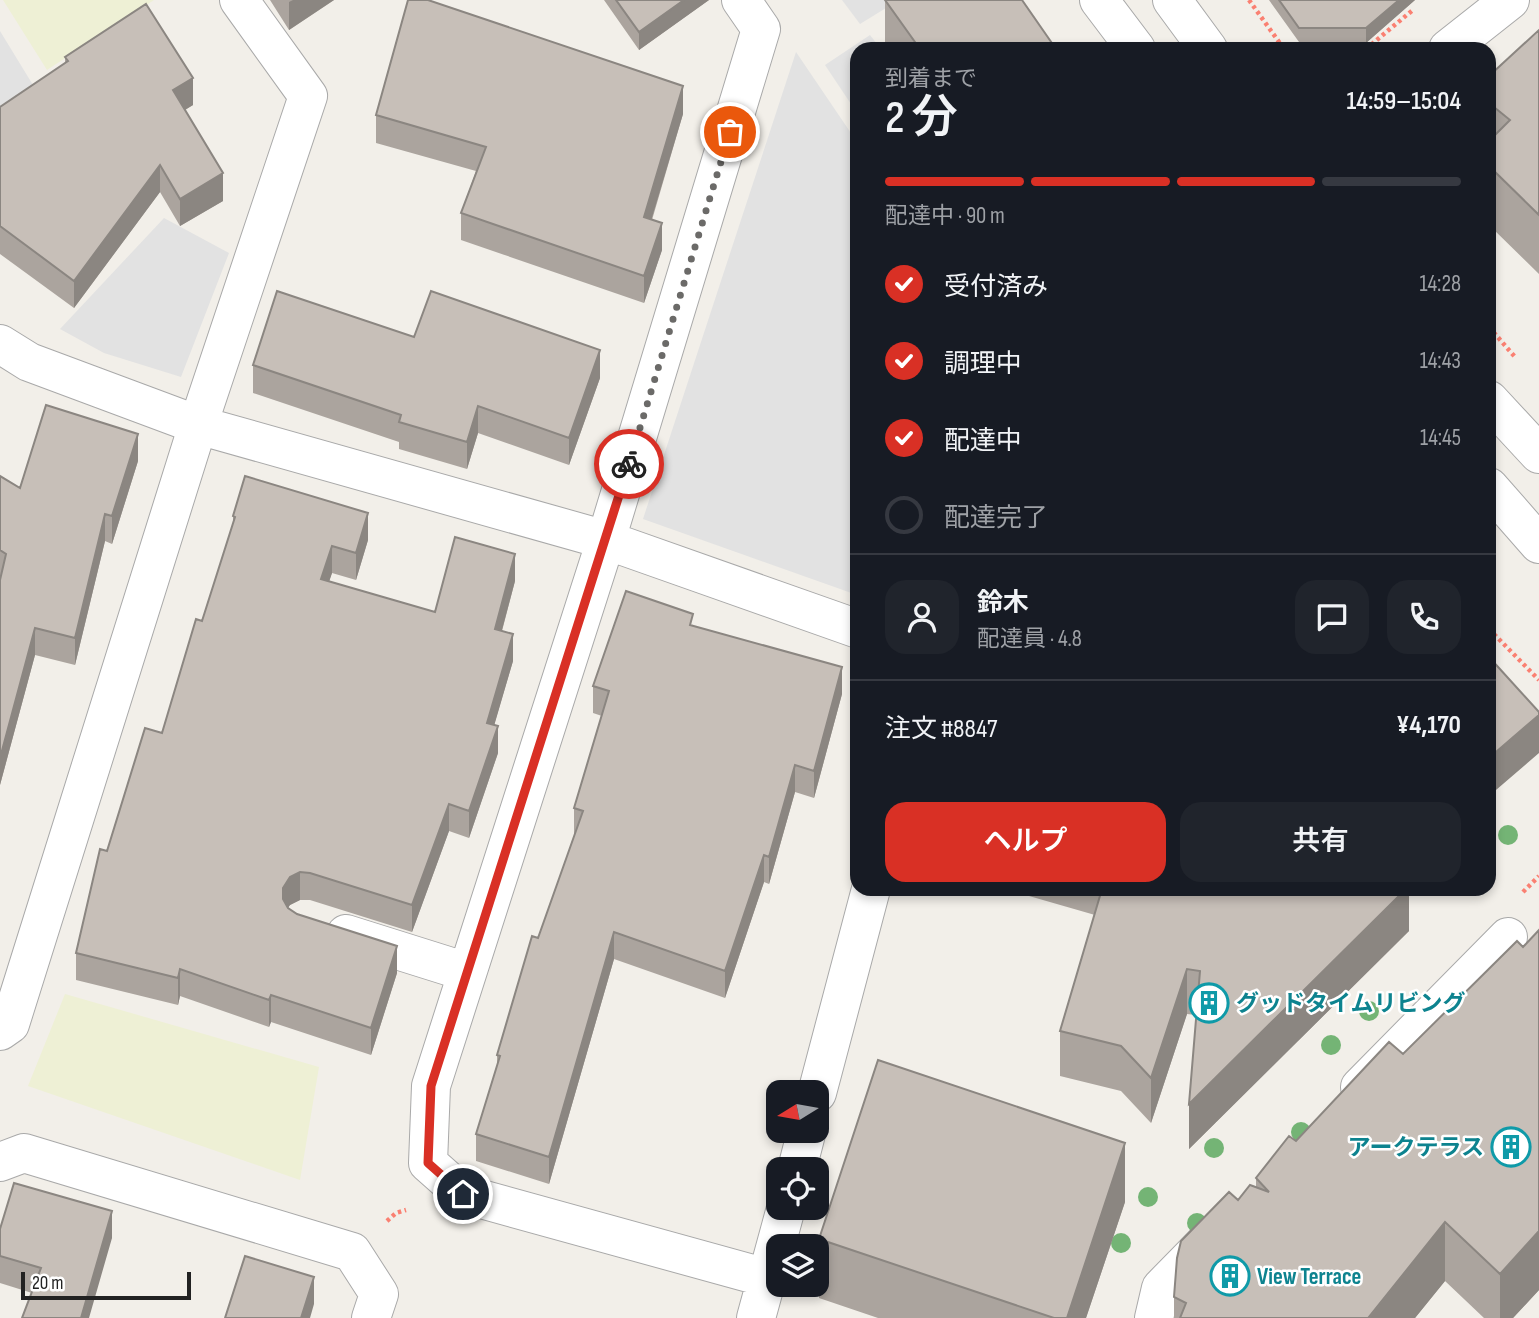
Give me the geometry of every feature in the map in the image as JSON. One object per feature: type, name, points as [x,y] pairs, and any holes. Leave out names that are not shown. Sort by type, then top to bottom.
[{"type":"street","points":[[0,1031],[10,1024],[198,425],[308,96],[239,0]]},
{"type":"street","points":[[741,0],[761,29],[606,540],[431,1086],[428,1163],[463,1194],[766,1278]]},
{"type":"street","points":[[1099,0],[1131,42]]},
{"type":"street","points":[[1172,0],[1203,42]]},
{"type":"street","points":[[1457,42],[1510,0]]},
{"type":"street","points":[[0,344],[29,362],[198,425],[606,540],[850,626]]},
{"type":"street","points":[[1496,408],[1539,454]]},
{"type":"street","points":[[1496,495],[1539,544]]},
{"type":"street","points":[[820,1080],[869,896]]},
{"type":"street","points":[[317,925],[467,972]]},
{"type":"street","points":[[1334,1113],[1508,937]]},
{"type":"street","points":[[0,1162],[24,1153],[352,1252],[379,1294],[371,1318]]},
{"type":"street","points":[[1154,1318],[1161,1288],[1238,1210]]},
{"type":"street","points":[[756,1318],[766,1282]]},
{"type":"path","points":[[1250,0],[1279,42]]},
{"type":"path","points":[[1374,42],[1415,8]]},
{"type":"path","points":[[1496,636],[1539,680]]},
{"type":"path","points":[[352,1252],[396,1213],[463,1194]]},
{"type":"green space","points":[[3,0],[154,0],[47,70]]},
{"type":"green space","points":[[65,994],[319,1067],[300,1180],[28,1086]]},
{"type":"shaded area","points":[[842,0],[899,0],[860,24]]},
{"type":"shaded area","points":[[0,31],[33,85],[0,106]]},
{"type":"shaded area","points":[[870,35],[876,42],[860,42]]},
{"type":"shaded area","points":[[850,48],[850,102],[825,65]]},
{"type":"shaded area","points":[[796,52],[850,132],[850,593],[643,519]]},
{"type":"shaded area","points":[[164,218],[229,253],[181,377],[104,353],[60,329]]},
{"type":"building","points":[[408,0],[428,0],[683,86],[644,217],[662,223],[644,276],[461,213],[486,147],[376,115]]},
{"type":"building","points":[[616,0],[684,0],[639,32]]},
{"type":"building","points":[[885,0],[1022,0],[1051,42],[915,42]]},
{"type":"building","points":[[1279,0],[1399,0],[1366,28],[1299,28]]},
{"type":"building","points":[[146,4],[193,78],[173,90],[223,173],[180,199],[160,165],[74,281],[0,226],[0,107],[68,61],[65,57]]},
{"type":"building","points":[[1539,30],[1539,215],[1496,173],[1496,134],[1510,120],[1496,109],[1496,70]]},
{"type":"building","points":[[277,291],[414,337],[431,291],[600,350],[569,438],[478,406],[467,442],[399,422],[401,415],[253,365]]},
{"type":"building","points":[[46,405],[138,434],[112,516],[105,514],[75,638],[35,628],[0,758],[0,580],[6,554],[0,550],[0,476],[20,488]]},
{"type":"building","points":[[245,476],[368,513],[356,553],[332,546],[321,579],[435,612],[455,537],[515,554],[495,629],[513,634],[487,723],[498,726],[469,811],[449,804],[412,905],[310,873],[300,872],[290,877],[283,888],[283,899],[288,908],[297,914],[397,946],[371,1028],[271,995],[269,1000],[180,969],[178,978],[76,953],[100,849],[107,851],[145,728],[162,733],[196,619],[202,621]]},
{"type":"building","points":[[626,591],[693,614],[690,625],[842,667],[814,771],[795,765],[769,857],[764,855],[725,971],[614,932],[549,1157],[476,1134],[532,936],[538,938],[583,811],[574,808],[609,691],[593,686]]},
{"type":"building","points":[[1496,665],[1539,712],[1539,715],[1496,752]]},
{"type":"building","name":"グッドタイムリビング","points":[[1100,896],[1399,896],[1189,1104],[1200,971],[1187,969],[1151,1078],[1121,1046],[1060,1031]]},
{"type":"building","points":[[1539,930],[1539,1231],[1500,1274],[1445,1222],[1369,1317],[1371,1318],[1180,1318],[1186,1303],[1174,1297],[1181,1241],[1229,1192],[1238,1200],[1250,1185],[1269,1192],[1256,1178],[1289,1136],[1296,1141],[1389,1042],[1403,1054],[1517,941],[1523,947]]},
{"type":"building","points":[[878,1060],[1125,1143],[1067,1318],[1054,1318],[829,1242],[829,1234],[821,1234],[825,1220],[829,1220],[829,1209]]},
{"type":"building","points":[[14,1183],[112,1211],[81,1318],[22,1318],[41,1268],[0,1256],[0,1229]]},
{"type":"building","points":[[245,1256],[314,1277],[301,1318],[225,1318]]},
{"type":"way so far","points":[[629,464],[730,132]]},
{"type":"place","name":"グッドタイムリビング","points":[[1209,1003]]},
{"type":"place","name":"アークテラス","points":[[1511,1147]]},
{"type":"place","name":"View Terrace","points":[[1230,1276]]},
{"type":"route","points":[[463,1194],[428,1163],[431,1086],[629,464]]}]
